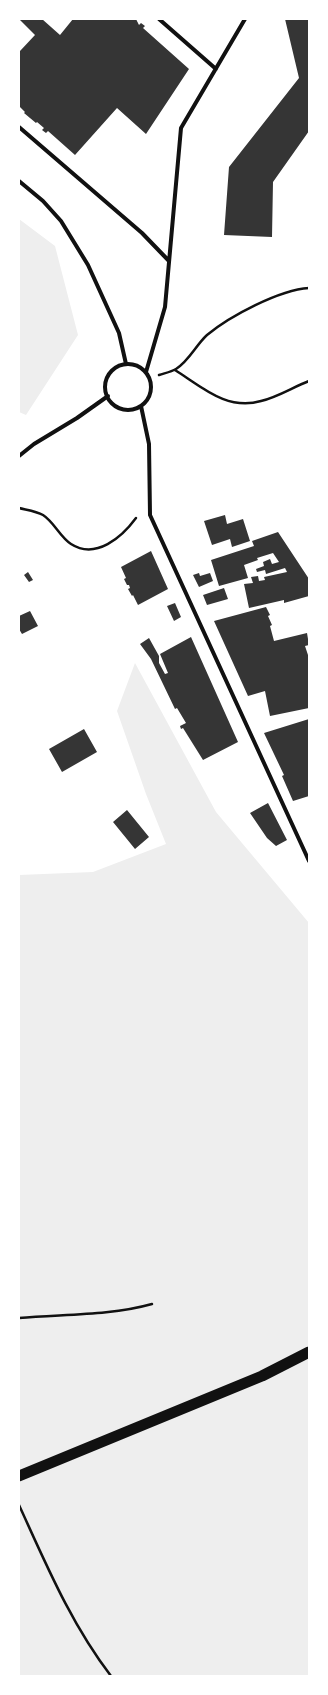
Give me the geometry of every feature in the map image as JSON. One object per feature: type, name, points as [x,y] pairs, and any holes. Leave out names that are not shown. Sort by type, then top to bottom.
[{"type":"highway","points":[[19,1476],[262,1376],[309,1352]]},
{"type":"street","points":[[159,19],[216,69]]},
{"type":"street","points":[[146,372],[165,306],[181,128],[245,19]]},
{"type":"street","points":[[19,127],[142,233],[169,260]]},
{"type":"street","points":[[19,181],[43,201],[61,222],[88,265],[119,333],[126,364]]},
{"type":"street","points":[[126,364],[140,367],[146,372],[150,379],[151,386],[147,401],[134,409],[118,407],[112,403],[108,396],[106,382],[113,370],[126,364]]},
{"type":"street","points":[[19,456],[34,444],[77,418],[108,396]]},
{"type":"street","points":[[141,406],[149,444],[150,512],[309,861]]},
{"type":"path","points":[[150,379],[175,370],[208,334],[264,301],[309,288]]},
{"type":"path","points":[[175,370],[219,398],[238,403],[250,404],[262,401],[309,381]]},
{"type":"path","points":[[19,508],[43,515],[70,544],[81,549],[89,550],[104,547],[116,539],[145,507],[150,512]]},
{"type":"path","points":[[19,1318],[130,1310],[152,1304]]},
{"type":"path","points":[[19,1505],[57,1590],[74,1620],[111,1676]]},
{"type":"shaded area","points":[[19,219],[55,246],[78,335],[26,415],[19,412]]},
{"type":"shaded area","points":[[135,663],[216,812],[309,923],[309,1676],[19,1676],[19,875],[93,872],[166,844],[146,794],[117,711]]},
{"type":"building","points":[[19,19],[42,19],[60,35],[73,19],[136,19],[139,25],[141,23],[145,26],[143,28],[189,69],[146,134],[117,108],[75,155],[48,131],[46,133],[42,130],[44,128],[24,113],[25,112],[19,106],[19,50],[20,51],[35,35]]},
{"type":"building","points":[[285,19],[309,19],[309,131],[273,182],[272,237],[224,235],[229,167],[299,78]]},
{"type":"building","points":[[225,515],[227,524],[243,519],[250,541],[232,547],[230,539],[212,545],[204,521]]},
{"type":"building","points":[[278,532],[309,579],[309,596],[284,603],[284,600],[249,608],[244,584],[253,583],[251,577],[258,576],[259,581],[265,580],[264,577],[287,572],[285,568],[266,574],[265,570],[257,572],[256,569],[264,566],[263,562],[270,559],[272,564],[279,562],[273,553],[257,558],[258,560],[244,565],[248,578],[219,586],[211,560],[254,546],[252,541]]},
{"type":"building","points":[[151,551],[168,589],[138,605],[128,589],[130,588],[124,579],[126,578],[121,567]]},
{"type":"building","points":[[28,572],[33,580],[29,582],[24,575]]},
{"type":"building","points":[[199,573],[200,576],[210,573],[213,581],[199,587],[193,575]]},
{"type":"building","points":[[224,588],[228,599],[207,605],[203,595]]},
{"type":"building","points":[[175,603],[181,617],[174,621],[167,606]]},
{"type":"building","points":[[266,607],[270,615],[268,616],[272,625],[270,626],[274,641],[307,633],[309,645],[305,646],[308,655],[309,654],[309,708],[270,716],[265,691],[248,696],[214,621]]},
{"type":"building","points":[[30,611],[38,626],[22,634],[19,629],[19,616]]},
{"type":"building","points":[[191,637],[238,742],[203,760],[183,728],[181,729],[180,726],[186,723],[177,708],[175,709],[151,659],[140,644],[149,638],[159,656],[159,663],[165,674],[168,673],[160,654]]},
{"type":"building","points":[[309,719],[309,796],[293,801],[282,776],[284,775],[264,733]]},
{"type":"building","points":[[84,729],[97,752],[62,772],[49,749]]},
{"type":"building","points":[[268,803],[287,840],[276,846],[267,838],[250,813]]},
{"type":"building","points":[[127,810],[149,837],[135,849],[113,822]]}]
